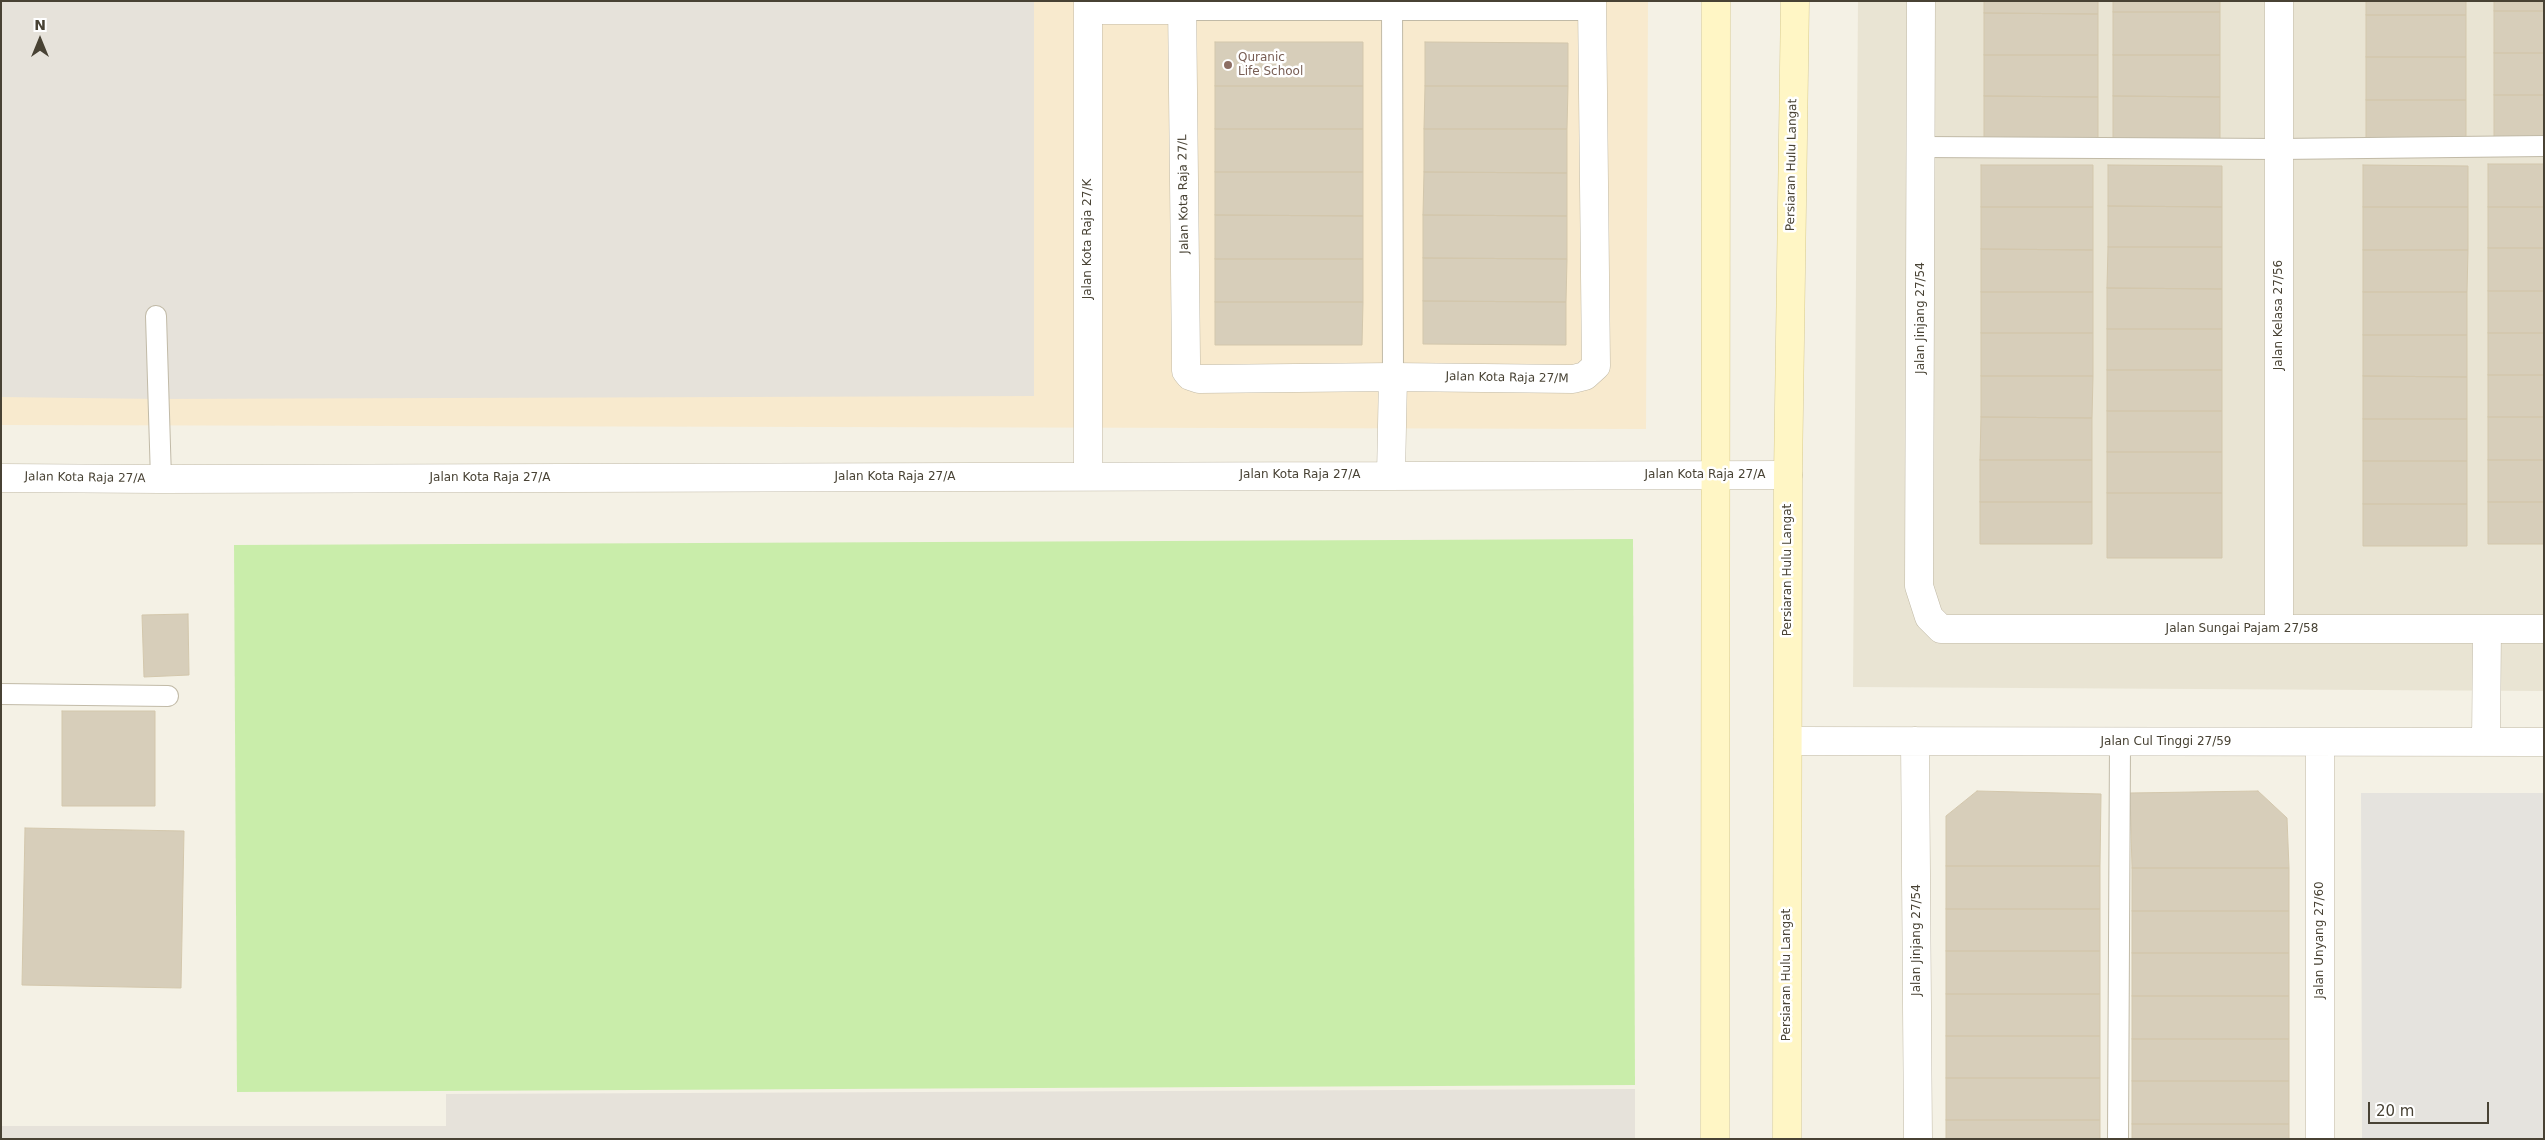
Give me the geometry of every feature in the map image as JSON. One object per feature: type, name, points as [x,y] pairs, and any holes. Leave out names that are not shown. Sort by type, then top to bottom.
[{"type":"main road","points":[[1715,1139],[1716,1]]},
{"type":"main road","name":"Persiaran Hulu Langat","points":[[1787,1139],[1788,475],[1795,1]]},
{"type":"street","name":"Jalan Jinjang 27/54","points":[[1922,1],[1919,586],[1929,617],[1941,630]]},
{"type":"street","name":"Jalan Kelasa 27/56","points":[[2279,1],[2279,630]]},
{"type":"street","points":[[1088,6],[1182,6]]},
{"type":"street","name":"Jalan Kota Raja 27/K","points":[[1088,6],[1088,476]]},
{"type":"street","name":"Jalan Kota Raja 27/L","points":[[1182,6],[1186,365],[1190,376],[1199,379]]},
{"type":"street","name":"Jalan Kota Raja 27/M","points":[[1199,379],[1394,377],[1573,379],[1585,376],[1596,366],[1592,6]]},
{"type":"street","points":[[1391,475],[1394,377]]},
{"type":"street","name":"Jalan Kota Raja 27/A","points":[[1,478],[1788,475]]},
{"type":"street","name":"Jalan Sungai Pajam 27/58","points":[[1941,630],[2544,629]]},
{"type":"street","points":[[2486,742],[2487,630]]},
{"type":"street","name":"Jalan Cul Tinggi 27/59","points":[[1788,741],[2544,742]]},
{"type":"street","name":"Jalan Jinjang 27/54","points":[[1915,741],[1918,1139]]},
{"type":"street","name":"Jalan Unyang 27/60","points":[[2320,742],[2320,1139]]},
{"type":"lane","points":[[1182,6],[1592,6]]},
{"type":"lane","points":[[1392,6],[1394,377]]},
{"type":"lane","points":[[1922,148],[2279,149],[2544,146]]},
{"type":"lane","points":[[156,316],[160,479]]},
{"type":"lane","points":[[1,694],[168,696]]},
{"type":"lane","points":[[2118,1139],[2120,742]]},
{"type":"shaded area","points":[[1,1],[1648,1],[1646,429],[1,425]]},
{"type":"shaded area","points":[[1,1],[1034,1],[1034,396],[158,399],[1,397]]},
{"type":"shaded area","points":[[1858,1],[2544,1],[2544,691],[1853,687]]},
{"type":"shaded area","points":[[2361,793],[2544,793],[2544,1139],[2362,1139]]},
{"type":"shaded area","points":[[1635,1089],[1635,1139],[1,1139],[1,1126],[446,1126],[446,1094]]},
{"type":"green space","points":[[1633,539],[1635,1085],[237,1092],[234,545]]},
{"type":"building","points":[[1984,1],[2098,1],[2098,14],[1984,13]]},
{"type":"building","points":[[2113,1],[2220,1],[2220,12],[2113,12]]},
{"type":"building","points":[[2366,1],[2466,1],[2466,15],[2366,15]]},
{"type":"building","points":[[2494,1],[2544,1],[2544,11],[2494,11]]},
{"type":"building","points":[[2494,11],[2544,11],[2544,53],[2494,53]]},
{"type":"building","points":[[2113,12],[2220,12],[2220,55],[2113,55]]},
{"type":"building","points":[[1984,13],[2098,14],[2098,55],[1984,55]]},
{"type":"building","points":[[2366,15],[2466,15],[2466,57],[2366,57]]},
{"type":"building","points":[[1215,42],[1363,42],[1363,86],[1215,86]]},
{"type":"building","points":[[1425,42],[1568,43],[1568,86],[1425,86]]},
{"type":"building","points":[[2494,53],[2544,53],[2544,95],[2494,95]]},
{"type":"building","points":[[1984,55],[2098,55],[2098,97],[1984,96]]},
{"type":"building","points":[[2113,55],[2220,55],[2220,97],[2113,96]]},
{"type":"building","points":[[2366,57],[2466,57],[2466,100],[2366,100]]},
{"type":"building","points":[[1215,86],[1363,86],[1363,129],[1215,129]]},
{"type":"building","points":[[1425,86],[1568,86],[1567,129],[1424,129]]},
{"type":"building","points":[[2494,95],[2544,95],[2544,137],[2494,137]]},
{"type":"building","points":[[1984,96],[2098,97],[2098,139],[1984,138]]},
{"type":"building","points":[[2113,96],[2220,97],[2220,139],[2113,139]]},
{"type":"building","points":[[2366,100],[2466,100],[2466,142],[2366,142]]},
{"type":"building","points":[[1215,129],[1363,129],[1363,172],[1215,172]]},
{"type":"building","points":[[1424,129],[1567,129],[1567,173],[1424,172]]},
{"type":"building","points":[[2488,164],[2544,164],[2544,207],[2488,207]]},
{"type":"building","points":[[1981,165],[2093,165],[2093,207],[1981,207]]},
{"type":"building","points":[[2108,165],[2222,166],[2222,207],[2108,206]]},
{"type":"building","points":[[2363,165],[2468,166],[2468,207],[2363,207]]},
{"type":"building","points":[[1215,172],[1363,172],[1363,216],[1215,215]]},
{"type":"building","points":[[1424,172],[1567,173],[1567,216],[1423,215]]},
{"type":"building","points":[[2108,206],[2222,207],[2222,247],[2108,247]]},
{"type":"building","points":[[1981,207],[2093,207],[2093,250],[1981,249]]},
{"type":"building","points":[[2363,207],[2468,207],[2468,250],[2363,250]]},
{"type":"building","points":[[2488,207],[2544,207],[2544,248],[2488,248]]},
{"type":"building","points":[[1215,215],[1363,216],[1363,259],[1215,259]]},
{"type":"building","points":[[1423,215],[1567,216],[1567,259],[1423,258]]},
{"type":"building","points":[[2108,247],[2222,247],[2222,289],[2107,288]]},
{"type":"building","points":[[2488,248],[2544,248],[2544,291],[2488,291]]},
{"type":"building","points":[[1981,249],[2093,250],[2093,292],[1981,292]]},
{"type":"building","points":[[2363,250],[2468,250],[2467,292],[2363,292]]},
{"type":"building","points":[[1423,258],[1567,259],[1566,302],[1423,301]]},
{"type":"building","points":[[1215,259],[1363,259],[1363,302],[1215,302]]},
{"type":"building","points":[[2107,288],[2222,289],[2222,329],[2107,329]]},
{"type":"building","points":[[2488,291],[2544,291],[2544,333],[2488,333]]},
{"type":"building","points":[[1981,292],[2093,292],[2093,333],[1981,333]]},
{"type":"building","points":[[2363,292],[2467,292],[2467,335],[2363,335]]},
{"type":"building","points":[[1423,301],[1566,302],[1566,345],[1423,344]]},
{"type":"building","points":[[1215,302],[1363,302],[1362,345],[1215,345]]},
{"type":"building","points":[[2107,329],[2222,329],[2222,370],[2107,370]]},
{"type":"building","points":[[1981,333],[2093,333],[2093,376],[1981,376]]},
{"type":"building","points":[[2488,333],[2544,333],[2544,375],[2488,375]]},
{"type":"building","points":[[2363,335],[2467,335],[2467,377],[2363,376]]},
{"type":"building","points":[[2107,370],[2222,370],[2222,411],[2107,411]]},
{"type":"building","points":[[2488,375],[2544,375],[2544,417],[2488,417]]},
{"type":"building","points":[[1981,376],[2093,376],[2092,418],[1981,417]]},
{"type":"building","points":[[2363,376],[2467,377],[2467,419],[2363,419]]},
{"type":"building","points":[[2107,411],[2222,411],[2222,452],[2107,452]]},
{"type":"building","points":[[1981,417],[2092,418],[2092,460],[1980,460]]},
{"type":"building","points":[[2488,417],[2544,417],[2544,460],[2488,460]]},
{"type":"building","points":[[2363,419],[2467,419],[2467,461],[2363,461]]},
{"type":"building","points":[[2107,452],[2222,452],[2222,493],[2107,493]]},
{"type":"building","points":[[1980,460],[2092,460],[2092,502],[1980,502]]},
{"type":"building","points":[[2488,460],[2544,460],[2544,502],[2488,502]]},
{"type":"building","points":[[2363,461],[2467,461],[2467,504],[2363,504]]},
{"type":"building","points":[[2107,493],[2222,493],[2222,558],[2107,558]]},
{"type":"building","points":[[1980,502],[2092,502],[2092,544],[1980,544]]},
{"type":"building","points":[[2488,502],[2544,502],[2544,544],[2488,544]]},
{"type":"building","points":[[2363,504],[2467,504],[2467,546],[2363,546]]},
{"type":"building","points":[[188,614],[189,675],[144,677],[142,615]]},
{"type":"building","points":[[62,711],[155,711],[155,806],[62,806]]},
{"type":"building","points":[[1977,791],[2101,794],[2100,866],[1946,866],[1946,816]]},
{"type":"building","points":[[2258,791],[2287,818],[2289,868],[2132,868],[2130,793]]},
{"type":"building","points":[[25,828],[184,831],[181,988],[22,985]]},
{"type":"building","points":[[1946,866],[2100,866],[2100,909],[1946,909]]},
{"type":"building","points":[[2132,868],[2289,868],[2289,911],[2132,911]]},
{"type":"building","points":[[1946,909],[2100,909],[2100,951],[1946,951]]},
{"type":"building","points":[[2132,911],[2289,911],[2289,953],[2132,953]]},
{"type":"building","points":[[1946,951],[2100,951],[2100,994],[1946,994]]},
{"type":"building","points":[[2132,953],[2289,953],[2289,996],[2132,996]]},
{"type":"building","points":[[1946,994],[2100,994],[2100,1036],[1946,1036]]},
{"type":"building","points":[[2132,996],[2289,996],[2289,1039],[2132,1039]]},
{"type":"building","points":[[1946,1036],[2100,1036],[2100,1078],[1946,1078]]},
{"type":"building","points":[[2132,1039],[2289,1039],[2289,1081],[2132,1081]]},
{"type":"building","points":[[1946,1078],[2100,1078],[2100,1120],[1946,1120]]},
{"type":"building","points":[[2132,1081],[2289,1081],[2289,1124],[2132,1124]]},
{"type":"building","points":[[1946,1120],[2100,1120],[2100,1139],[1946,1139]]},
{"type":"building","points":[[2132,1124],[2289,1124],[2289,1139],[2132,1139]]},
{"type":"place","name":"Quranic Life School","points":[[1228,65]]}]
